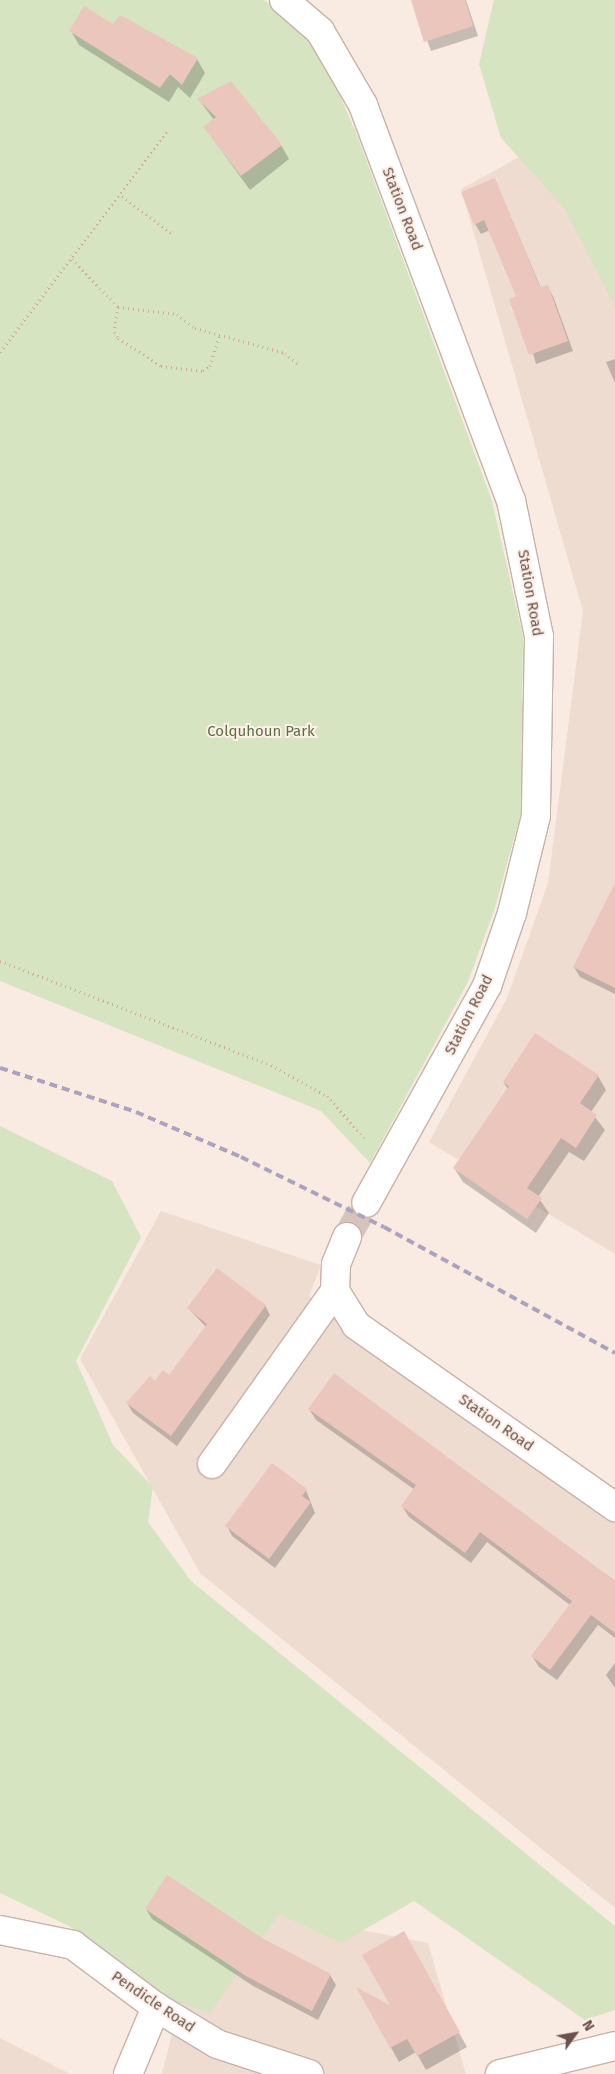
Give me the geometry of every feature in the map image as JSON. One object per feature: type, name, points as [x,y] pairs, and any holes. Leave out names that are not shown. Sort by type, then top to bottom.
[{"type":"street","name":"Station Road","points":[[287,2],[320,31],[363,105],[511,500],[539,636],[536,816],[512,912],[487,986],[366,1203]]},
{"type":"street","points":[[212,1464],[335,1291],[336,1264],[347,1238]]},
{"type":"street","name":"Station Road","points":[[335,1291],[356,1325],[615,1506]]},
{"type":"street","name":"Pendicle Road","points":[[0,1930],[73,1945],[156,2007],[217,2044],[309,2074]]},
{"type":"street","points":[[128,2074],[156,2007]]},
{"type":"street","points":[[504,2073],[615,2046]]},
{"type":"path","points":[[0,352],[122,196],[167,131]]},
{"type":"path","points":[[122,196],[173,234]]},
{"type":"path","points":[[72,259],[118,307],[177,314],[195,328],[285,353],[298,364]]},
{"type":"path","points":[[118,307],[114,332],[118,338],[161,366],[203,371],[210,366],[219,336]]},
{"type":"path","points":[[0,961],[271,1065],[345,1112],[386,1169]]},
{"type":"shaded area","points":[[615,104],[615,1254],[429,1142],[507,998],[548,883],[583,611],[461,189]]},
{"type":"shaded area","points":[[161,1211],[321,1265],[309,1296],[615,1522],[615,1908],[200,1573],[80,1359]]},
{"type":"shaded area","points":[[206,1899],[428,1943],[466,2074],[162,2074]]},
{"type":"shaded area","points":[[0,2038],[70,2074],[0,2074]]},
{"type":"green space","name":"Colquhoun Park","points":[[0,0],[264,0],[307,34],[326,64],[357,135],[492,501],[523,637],[521,813],[494,911],[467,984],[370,1163],[321,1111],[0,981]]},
{"type":"green space","points":[[494,0],[615,0],[615,307],[564,208],[501,138],[479,64]]},
{"type":"green space","points":[[0,1126],[112,1181],[141,1237],[76,1361],[113,1445],[153,1487],[148,1522],[191,1581],[615,1926],[615,2010],[585,2020],[414,1901],[341,1943],[279,1914],[210,2013],[162,1997],[71,1927],[0,1893]]},
{"type":"building","points":[[411,0],[465,0],[473,26],[424,42]]},
{"type":"building","points":[[84,6],[113,24],[120,15],[198,58],[182,85],[170,74],[160,88],[69,31]]},
{"type":"building","points":[[231,81],[282,145],[241,176],[203,127],[216,117],[197,99]]},
{"type":"building","points":[[495,178],[540,287],[548,285],[568,341],[529,355],[509,299],[516,296],[484,220],[474,225],[461,192]]},
{"type":"building","points":[[615,883],[615,988],[573,967]]},
{"type":"building","points":[[535,1033],[599,1075],[580,1103],[597,1115],[576,1148],[561,1138],[527,1188],[542,1198],[527,1219],[453,1168],[509,1086],[503,1082]]},
{"type":"building","points":[[217,1268],[266,1305],[171,1436],[126,1403],[150,1376],[155,1381],[163,1370],[169,1375],[207,1324],[187,1308]]},
{"type":"building","points":[[334,1373],[615,1581],[615,1633],[591,1615],[550,1670],[531,1656],[572,1601],[480,1532],[465,1553],[401,1506],[416,1485],[308,1409]]},
{"type":"building","points":[[272,1463],[307,1489],[302,1496],[311,1502],[269,1559],[225,1526]]},
{"type":"building","points":[[167,1875],[262,1938],[331,1974],[312,2011],[246,1976],[145,1909]]},
{"type":"building","points":[[404,1931],[460,2032],[417,2056],[407,2039],[390,2048],[356,1987],[390,2005],[362,1955]]},
{"type":"tunnel","points":[[347,1237],[366,1203]]},
{"type":"railway","points":[[0,1068],[136,1112],[241,1157],[384,1227],[615,1353]]}]
